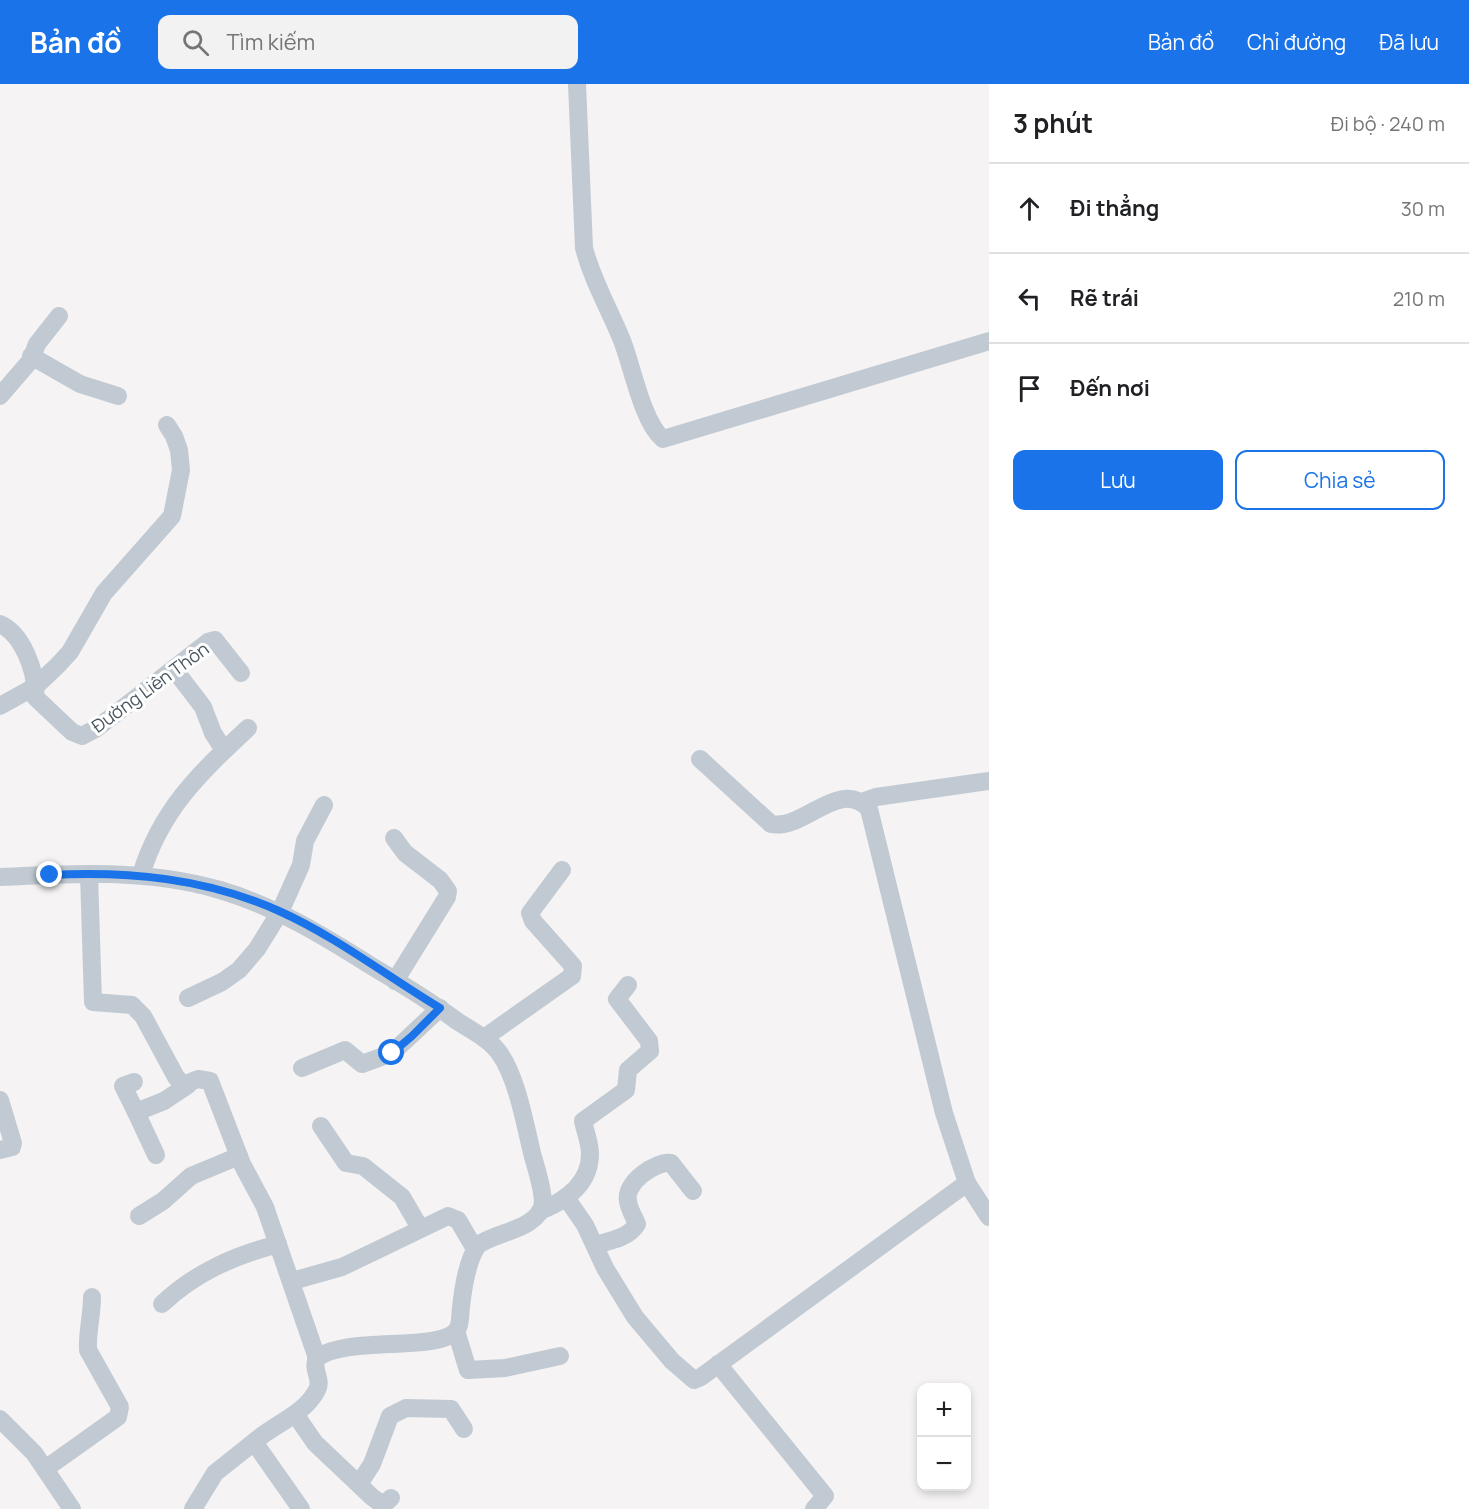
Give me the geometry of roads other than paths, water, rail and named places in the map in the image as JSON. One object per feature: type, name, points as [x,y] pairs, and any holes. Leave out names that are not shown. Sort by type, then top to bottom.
[{"type":"street","points":[[577,84],[584,248],[589,270],[621,339],[649,418],[657,434],[663,439],[989,341]]},
{"type":"street","points":[[0,396],[31,360],[31,356],[58,316]]},
{"type":"street","points":[[31,356],[80,384],[118,396]]},
{"type":"street","points":[[0,706],[36,686],[70,652],[104,593],[172,516],[181,470],[177,443],[167,425]]},
{"type":"street","name":"Đường Liên Thôn","points":[[0,624],[10,628],[25,654],[36,686],[36,697],[72,732],[82,736],[201,647],[215,640],[241,673]]},
{"type":"street","points":[[174,669],[203,707],[213,733],[224,750]]},
{"type":"street","points":[[141,875],[148,851],[186,787],[248,728]]},
{"type":"street","points":[[700,759],[771,824],[784,825],[843,799],[862,802],[876,797],[989,782]]},
{"type":"street","points":[[862,802],[869,809],[944,1113],[967,1183],[989,1217]]},
{"type":"street","points":[[188,998],[222,982],[239,970],[257,949],[280,912],[301,865],[305,841],[324,805]]},
{"type":"street","points":[[394,838],[405,853],[440,880],[448,891],[447,897],[395,981]]},
{"type":"street","points":[[484,1038],[572,976],[573,966],[533,921],[530,913],[562,870]]},
{"type":"street","points":[[89,874],[93,1002],[132,1005],[143,1016],[176,1077],[183,1085],[188,1085]]},
{"type":"street","points":[[0,877],[141,875],[218,889],[280,912],[323,935],[440,1008],[484,1038],[501,1055],[514,1090],[541,1188],[543,1205],[540,1211]]},
{"type":"street","points":[[560,1356],[523,1362],[510,1367],[468,1371],[456,1331],[475,1249],[481,1242],[511,1231],[540,1211],[567,1199],[579,1184],[590,1155],[583,1121],[626,1090],[628,1070],[650,1051],[649,1041],[617,999],[628,985]]},
{"type":"street","points":[[302,1068],[340,1050],[350,1052],[362,1064],[392,1053],[440,1008]]},
{"type":"street","points":[[136,1112],[164,1101],[198,1079],[210,1081],[239,1155],[265,1207],[317,1358],[315,1362],[319,1386],[316,1392],[295,1414],[254,1442],[215,1473],[193,1509]]},
{"type":"street","points":[[134,1082],[123,1086],[156,1155]]},
{"type":"street","points":[[0,1100],[6,1149]]},
{"type":"street","points":[[321,1126],[346,1163],[363,1166],[402,1197],[420,1228]]},
{"type":"street","points":[[139,1216],[163,1201],[191,1176],[239,1155]]},
{"type":"street","points":[[595,1245],[628,1234],[636,1228],[637,1224],[627,1200],[629,1190],[652,1167],[671,1163],[693,1191]]},
{"type":"street","points":[[567,1199],[585,1225],[615,1285],[635,1317],[690,1379],[701,1377],[967,1183]]},
{"type":"street","points":[[292,1281],[342,1267],[441,1218],[453,1216],[475,1249]]},
{"type":"street","points":[[162,1304],[185,1283],[227,1259],[278,1244]]},
{"type":"street","points":[[45,1469],[118,1417],[120,1407],[88,1350],[87,1340],[93,1322],[92,1297]]},
{"type":"street","points":[[317,1358],[333,1351],[365,1346],[432,1341],[444,1338],[456,1331]]},
{"type":"street","points":[[718,1364],[825,1496],[814,1509]]},
{"type":"street","points":[[359,1484],[372,1464],[390,1416],[406,1408],[451,1409],[464,1429]]},
{"type":"street","points":[[295,1414],[315,1443],[359,1484],[383,1505],[391,1498]]},
{"type":"street","points":[[0,1419],[34,1453],[72,1509]]},
{"type":"street","points":[[254,1442],[301,1509]]}]
